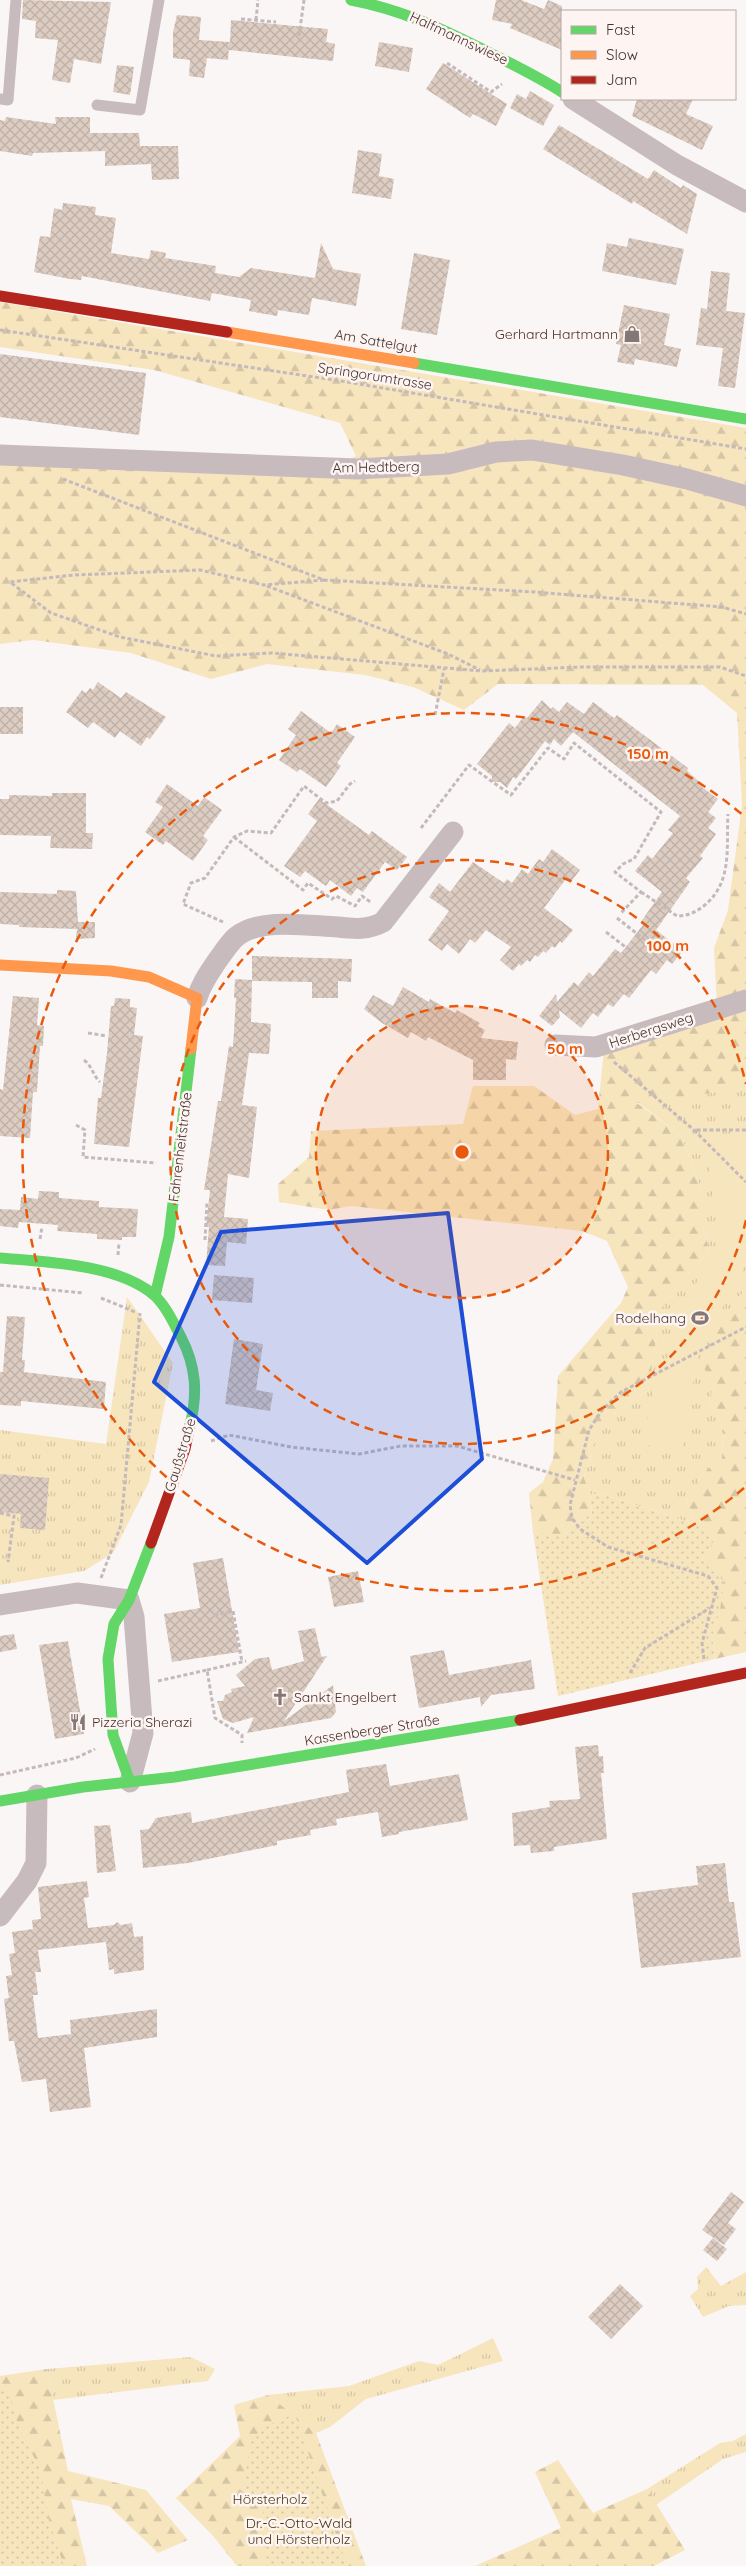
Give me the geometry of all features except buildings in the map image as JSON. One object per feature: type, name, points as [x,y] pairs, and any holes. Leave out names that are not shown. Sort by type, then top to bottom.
[{"type":"street","name":"Halfmannswiese","points":[[351,0],[393,8],[413,16],[470,42],[561,91]]},
{"type":"street","points":[[575,100],[676,165],[746,202]]},
{"type":"street","name":"Am Sattelgut","points":[[0,296],[353,352],[746,419]]},
{"type":"street","name":"Am Hedtberg","points":[[0,455],[357,469],[448,464],[496,452],[532,450],[623,465],[687,479],[746,496]]},
{"type":"street","name":"Fahrenheitstraße","points":[[155,1296],[169,1237],[179,1166],[197,998],[209,973],[237,936],[267,925],[287,924],[366,928],[376,926],[388,918],[453,832]]},
{"type":"street","points":[[0,966],[103,971],[149,977],[197,998]]},
{"type":"street","name":"Herbergsweg","points":[[555,1045],[596,1047],[746,1000]]},
{"type":"street","name":"Gaußstraße","points":[[0,1258],[77,1265],[115,1275],[144,1288],[155,1296],[170,1316],[184,1342],[195,1375],[194,1409],[185,1449],[129,1600],[114,1624],[108,1659],[113,1735],[130,1782]]},
{"type":"street","points":[[0,1605],[76,1593],[129,1600],[134,1617],[143,1734],[130,1782]]},
{"type":"street","name":"Kassenberger Straße","points":[[0,1801],[83,1787],[242,1766],[521,1720],[746,1673]]},
{"type":"street","points":[[0,1916],[27,1881],[36,1863],[37,1795]]},
{"type":"lane","points":[[0,99],[8,100],[16,0]]},
{"type":"lane","points":[[96,105],[140,110],[159,0]]},
{"type":"path","points":[[256,20],[258,0]]},
{"type":"path","points":[[299,36],[304,0]]},
{"type":"path","points":[[241,19],[276,22]]},
{"type":"path","points":[[446,63],[491,92]]},
{"type":"path","points":[[468,77],[471,72]]},
{"type":"path","name":"Springorumtrasse","points":[[0,330],[340,381],[746,449]]},
{"type":"path","points":[[59,477],[324,580]]},
{"type":"path","points":[[482,671],[448,654],[264,585],[200,570],[74,575],[10,582],[51,613],[120,637],[216,656],[272,653],[482,671],[582,667],[720,667],[746,676]]},
{"type":"path","points":[[264,585],[324,580],[534,592],[722,608],[746,614]]},
{"type":"path","points":[[435,715],[444,669]]},
{"type":"path","points":[[421,828],[470,765],[510,795],[548,748],[564,759],[574,743],[661,812],[634,859],[623,864],[615,872],[677,916],[694,913],[710,900],[723,882],[726,869],[728,814]]},
{"type":"path","points":[[244,932],[183,904],[191,883],[205,878],[234,837],[247,830],[271,833],[304,786],[326,803],[337,801],[350,784],[356,781]]},
{"type":"path","points":[[234,837],[303,890],[308,883],[332,900],[336,896],[354,906],[362,896],[377,906],[388,918]]},
{"type":"path","points":[[621,913],[641,892]]},
{"type":"path","points":[[617,918],[645,940]]},
{"type":"path","points":[[606,932],[628,949]]},
{"type":"path","points":[[88,1034],[107,1036]]},
{"type":"path","points":[[596,1047],[694,1130],[746,1182]]},
{"type":"path","points":[[84,1060],[92,1067],[96,1078],[100,1082]]},
{"type":"path","points":[[76,1125],[85,1130],[83,1157],[179,1166]]},
{"type":"path","points":[[694,1130],[746,1130]]},
{"type":"path","points":[[205,1240],[207,1202]]},
{"type":"path","points":[[0,1285],[67,1290],[92,1295],[140,1314]]},
{"type":"path","points":[[95,1596],[121,1525],[144,1288]]},
{"type":"path","points":[[707,1682],[702,1643],[717,1588],[708,1576],[608,1547],[580,1529],[572,1518],[570,1505],[589,1430],[602,1410],[621,1392],[746,1327]]},
{"type":"path","points":[[185,1449],[229,1436],[291,1447],[359,1454],[401,1446],[457,1446],[575,1480]]},
{"type":"path","points":[[0,1513],[14,1516],[8,1562]]},
{"type":"path","points":[[614,1700],[645,1648],[711,1608]]},
{"type":"path","points":[[140,1684],[244,1661],[233,1611],[214,1615]]},
{"type":"path","points":[[207,1670],[215,1718],[242,1734],[242,1766]]},
{"type":"path","points":[[0,1775],[78,1757],[91,1752],[113,1735]]},
{"type":"highlighted area","points":[[448,1213],[482,1459],[367,1563],[154,1382],[221,1232]]},
{"type":"green space","points":[[0,302],[746,428],[746,1088],[637,1103],[681,1135],[703,1194],[703,1226],[709,1251],[666,1300],[659,1321],[648,1391],[616,1412],[596,1439],[584,1478],[590,1494],[592,1513],[560,1537],[533,1532],[529,1493],[543,1482],[553,1459],[558,1376],[621,1303],[628,1287],[607,1241],[582,1231],[351,1206],[329,1210],[279,1202],[278,1184],[309,1157],[311,1131],[463,1124],[473,1086],[534,1086],[575,1115],[598,1109],[605,1039],[717,1008],[714,948],[728,910],[742,805],[737,713],[703,685],[498,684],[464,710],[413,687],[365,675],[267,664],[211,679],[131,653],[33,640],[0,644],[0,462],[313,473],[356,456],[340,423],[154,370],[0,347]]},
{"type":"green space","points":[[746,1088],[746,1288],[729,1312],[715,1383],[709,1400],[723,1428],[722,1458],[703,1473],[686,1500],[697,1525],[606,1495],[590,1494],[584,1478],[596,1439],[616,1412],[648,1391],[659,1321],[666,1300],[709,1251],[703,1226],[703,1194],[681,1135],[637,1102]]},
{"type":"green space","name":"Rodelhang","points":[[705,1137],[746,1140],[746,1263],[698,1354],[682,1453],[642,1444],[653,1392],[697,1281],[719,1243]]},
{"type":"green space","points":[[746,1288],[746,1652],[715,1659],[712,1636],[720,1610],[702,1559],[714,1539],[697,1525],[686,1500],[703,1473],[722,1458],[723,1428],[709,1400],[715,1383],[706,1372],[704,1359],[715,1333]]},
{"type":"green space","points":[[127,1297],[173,1363],[149,1482],[113,1553],[84,1571],[0,1585],[0,1430],[106,1444]]},
{"type":"green space","points":[[590,1494],[606,1495],[697,1525],[715,1539],[702,1559],[724,1581],[720,1610],[712,1636],[715,1659],[558,1696],[533,1532],[561,1536],[592,1513]]},
{"type":"green space","points":[[706,2267],[721,2286],[746,2272],[746,2305],[729,2306],[703,2317],[690,2296],[698,2289],[697,2277]]},
{"type":"green space","points":[[493,2338],[503,2361],[366,2399],[330,2427],[316,2433],[268,2395],[349,2386],[419,2361],[438,2365]]},
{"type":"green space","points":[[191,2357],[215,2369],[208,2381],[53,2400],[47,2369]]},
{"type":"green space","points":[[47,2369],[68,2471],[146,2490],[188,2540],[158,2553],[109,2506],[71,2499],[87,2566],[0,2566],[0,2376]]},
{"type":"green space","points":[[0,2389],[10,2392],[15,2416],[25,2441],[40,2468],[49,2521],[64,2566],[0,2566]]},
{"type":"green space","name":"Hörsterholz","points":[[268,2395],[316,2433],[366,2566],[237,2566],[214,2537],[176,2498],[240,2436],[234,2405]]},
{"type":"green space","name":"Dr.-C.-Otto-Wald und Hörsterholz","points":[[295,2414],[347,2566],[267,2566],[262,2501],[242,2493],[251,2439],[268,2425]]},
{"type":"green space","points":[[746,2434],[746,2452],[723,2459],[656,2505],[647,2489],[720,2443],[733,2441]]},
{"type":"green space","points":[[558,2460],[593,2513],[647,2489],[685,2550],[654,2566],[475,2566],[561,2528],[535,2472]]},
{"type":"traffic: fast","points":[[351,0],[403,14],[436,27],[514,65],[561,91]]},
{"type":"traffic: fast","points":[[414,363],[746,419]]},
{"type":"traffic: fast","points":[[155,1296],[169,1237],[191,1049]]},
{"type":"traffic: fast","points":[[0,1258],[59,1263],[102,1271],[139,1285],[154,1295],[169,1314],[190,1358],[195,1391],[190,1425]]},
{"type":"traffic: fast","points":[[130,1782],[113,1735],[108,1659],[114,1624],[129,1600],[151,1543]]},
{"type":"traffic: fast","points":[[0,1801],[83,1787],[175,1777],[520,1720]]},
{"type":"traffic: slow","points":[[227,332],[414,363]]},
{"type":"traffic: slow","points":[[0,965],[111,971],[149,977],[197,998],[191,1049]]},
{"type":"traffic: jam","points":[[0,296],[227,332]]},
{"type":"traffic: jam","points":[[151,1543],[185,1449],[190,1425]]},
{"type":"traffic: jam","points":[[520,1720],[746,1673]]},
{"type":"place","name":"Gerhard Hartmann","points":[[632,334]]},
{"type":"place","name":"Rodelhang","points":[[700,1318]]},
{"type":"place","name":"Sankt Engelbert","points":[[280,1697]]},
{"type":"place","name":"Pizzeria Sherazi","points":[[78,1722]]}]
